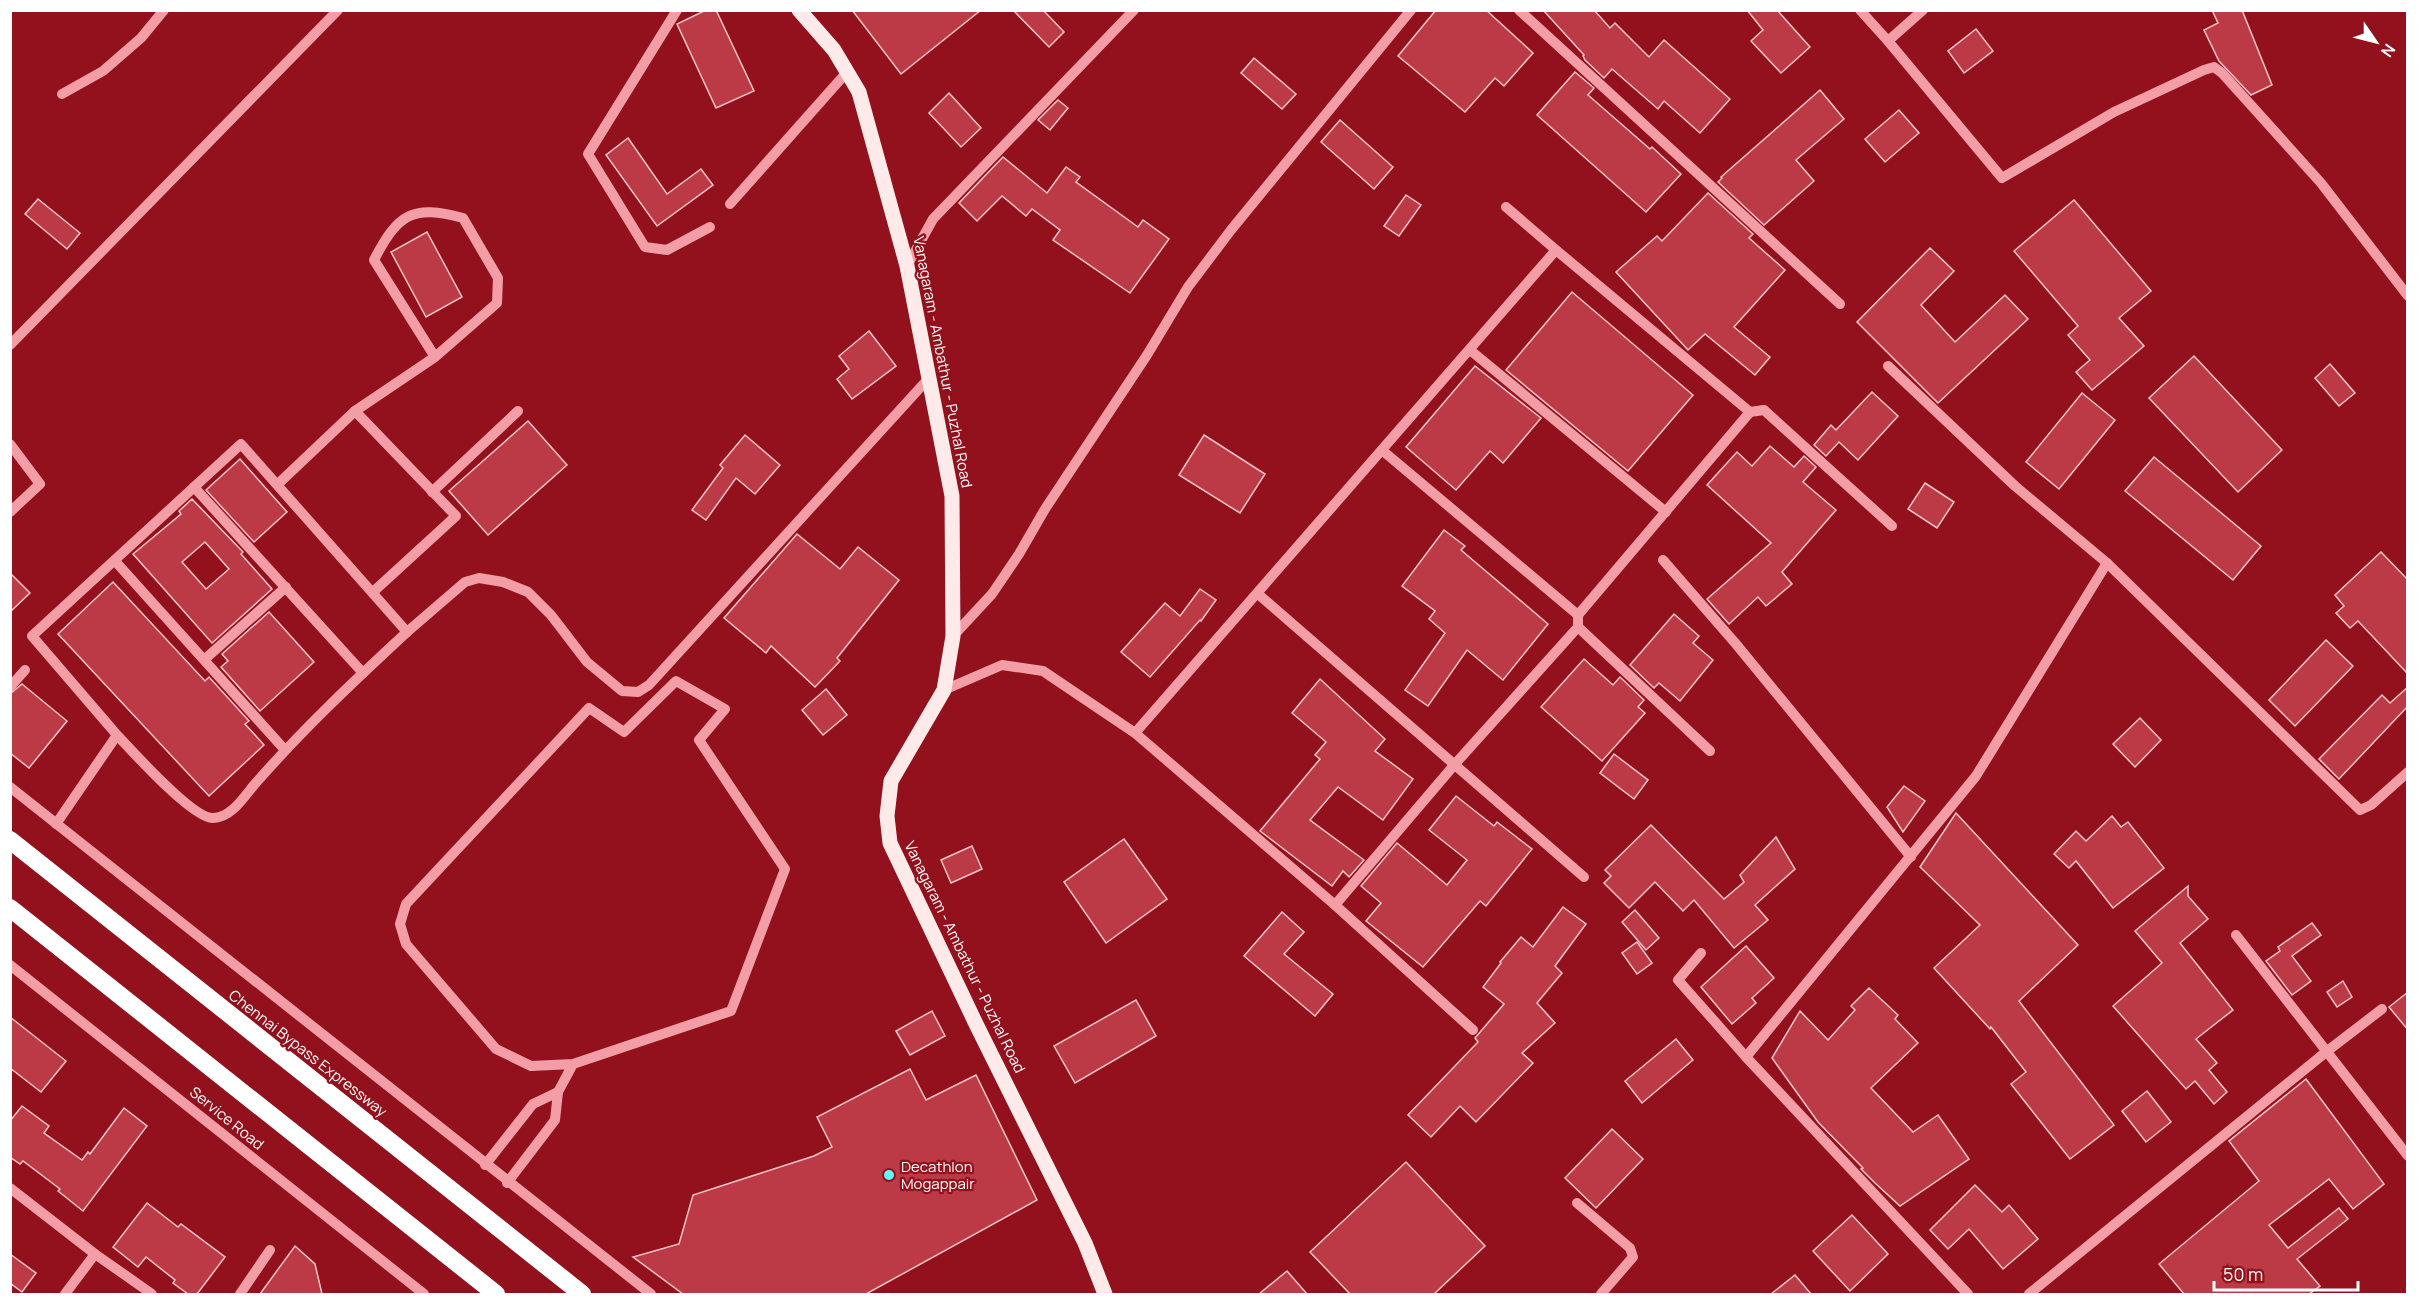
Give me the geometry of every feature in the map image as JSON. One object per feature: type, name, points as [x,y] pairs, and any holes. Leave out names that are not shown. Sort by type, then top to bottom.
[{"type":"highway","name":"Chennai Bypass Expressway","points":[[10,840],[582,1294]]},
{"type":"highway","points":[[10,908],[496,1294]]},
{"type":"main road","name":"Vanagaram - Ambathur - Puzhal Road","points":[[799,10],[834,50],[859,92],[908,266],[952,496],[953,636],[944,690],[891,781],[887,816],[890,843],[976,1024],[1085,1243],[1105,1294]]},
{"type":"street","points":[[62,94],[103,71],[141,38],[164,10]]},
{"type":"street","points":[[10,345],[338,10]]},
{"type":"street","points":[[677,10],[588,154],[645,247],[667,249],[710,226]]},
{"type":"street","points":[[908,266],[933,219],[1134,10]]},
{"type":"street","points":[[953,636],[992,594],[1019,554],[1045,509],[1147,355],[1188,287],[1231,230],[1411,10]]},
{"type":"street","points":[[1519,10],[1840,304]]},
{"type":"street","points":[[1860,10],[2002,178],[2114,112],[2204,70],[2214,68],[2222,73],[2321,183],[2408,296]]},
{"type":"street","points":[[1888,41],[1923,10]]},
{"type":"street","points":[[730,204],[847,72]]},
{"type":"street","points":[[1506,207],[1750,412]]},
{"type":"street","points":[[278,484],[355,411],[435,357],[497,303],[498,278],[464,218],[439,211],[413,213],[388,232],[374,260],[435,357]]},
{"type":"street","points":[[1135,734],[1556,250]]},
{"type":"street","points":[[1470,350],[1666,512]]},
{"type":"street","points":[[1888,366],[2015,486],[2107,563],[2360,810],[2372,805],[2408,772]]},
{"type":"street","points":[[407,632],[241,444],[32,636],[143,763],[200,815],[213,819],[228,814],[285,750],[363,673],[465,582],[479,578],[503,582],[528,592],[551,615],[587,662],[622,691],[638,692],[649,685],[929,378]]},
{"type":"street","points":[[1335,905],[1455,764],[1578,627],[1578,615],[1750,412],[1764,410],[1892,526]]},
{"type":"street","points":[[355,411],[456,516],[373,592]]},
{"type":"street","points":[[432,492],[518,411]]},
{"type":"street","points":[[10,444],[40,484],[10,512]]},
{"type":"street","points":[[1383,451],[1578,615]]},
{"type":"street","points":[[194,487],[363,673]]},
{"type":"street","points":[[1664,560],[1911,856]]},
{"type":"street","points":[[115,561],[205,658],[285,750]]},
{"type":"street","points":[[1746,1057],[1976,776],[2107,563]]},
{"type":"street","points":[[205,658],[286,587]]},
{"type":"street","points":[[1258,594],[1584,877]]},
{"type":"street","points":[[1578,627],[1710,751]]},
{"type":"street","points":[[944,690],[1002,665],[1043,671],[1135,734],[1335,905],[1473,1030]]},
{"type":"street","points":[[10,687],[25,670]]},
{"type":"street","points":[[507,1183],[555,1120],[558,1092],[573,1064],[730,1011],[785,869],[699,740],[725,709],[676,681],[624,732],[590,708],[406,904],[400,924],[406,944],[496,1049],[531,1066],[573,1064]]},
{"type":"street","points":[[56,824],[117,735]]},
{"type":"street","points":[[10,787],[507,1183],[651,1294]]},
{"type":"street","points":[[2236,935],[2408,1156]]},
{"type":"street","points":[[1701,953],[1678,980],[1746,1057],[1968,1294]]},
{"type":"street","name":"Service Road","points":[[10,965],[424,1294]]},
{"type":"street","points":[[2029,1294],[2382,1009]]},
{"type":"street","points":[[486,1166],[533,1104],[558,1092]]},
{"type":"street","points":[[10,1188],[95,1254],[152,1294]]},
{"type":"street","points":[[1577,1203],[1630,1248],[1633,1257],[1601,1294]]},
{"type":"street","points":[[240,1294],[270,1250]]},
{"type":"street","points":[[64,1294],[95,1254]]},
{"type":"building","points":[[706,10],[716,10],[754,91],[716,108],[677,24]]},
{"type":"building","points":[[852,10],[981,10],[901,74]]},
{"type":"building","points":[[1013,10],[1043,10],[1064,32],[1049,47]]},
{"type":"building","points":[[1436,10],[1486,10],[1533,53],[1504,86],[1495,78],[1465,112],[1398,56]]},
{"type":"building","points":[[1543,10],[1594,10],[1610,28],[1615,23],[1649,57],[1664,40],[1730,99],[1700,133],[1664,101],[1658,109],[1612,69],[1604,78],[1585,60],[1584,55]]},
{"type":"building","points":[[1747,10],[1777,10],[1810,47],[1781,73],[1751,41],[1763,30]]},
{"type":"building","points":[[2212,10],[2242,10],[2272,85],[2251,95],[2219,61],[2204,30],[2218,23]]},
{"type":"building","points":[[1976,29],[1993,51],[1964,73],[1948,51]]},
{"type":"building","points":[[1254,58],[1296,94],[1282,109],[1241,73]]},
{"type":"building","points":[[1575,72],[1594,88],[1588,95],[1650,149],[1652,147],[1681,174],[1646,212],[1537,115]]},
{"type":"building","points":[[1820,90],[1844,119],[1796,160],[1814,181],[1764,225],[1718,182]]},
{"type":"building","points":[[949,93],[981,128],[961,147],[929,113]]},
{"type":"building","points":[[1058,100],[1068,108],[1050,130],[1038,120]]},
{"type":"building","points":[[1899,110],[1919,133],[1885,162],[1865,139]]},
{"type":"building","points":[[1340,120],[1393,167],[1374,189],[1321,142]]},
{"type":"building","points":[[628,138],[667,194],[701,169],[713,185],[657,226],[606,155]]},
{"type":"building","points":[[1003,157],[1047,193],[1066,167],[1080,177],[1076,182],[1138,227],[1143,220],[1169,239],[1130,293],[1053,240],[1060,230],[1032,209],[1026,216],[1002,196],[977,221],[959,203]]},
{"type":"building","points":[[1708,193],[1753,234],[1749,238],[1785,270],[1734,327],[1770,357],[1755,375],[1705,334],[1688,350],[1616,272],[1657,236],[1662,241]]},
{"type":"building","points":[[1406,195],[1421,205],[1399,236],[1384,226]]},
{"type":"building","points":[[38,199],[80,233],[67,249],[25,214]]},
{"type":"building","points":[[2074,200],[2151,291],[2119,318],[2144,346],[2092,390],[2076,372],[2090,360],[2068,335],[2078,326],[2014,251]]},
{"type":"building","points":[[427,232],[462,297],[426,317],[391,252]]},
{"type":"building","points":[[1930,248],[1954,271],[1921,305],[1955,342],[2005,295],[2028,319],[1938,403],[1857,322]]},
{"type":"building","points":[[1572,292],[1693,395],[1628,471],[1506,370]]},
{"type":"building","points":[[869,331],[896,366],[852,399],[837,379],[849,369],[839,356]]},
{"type":"building","points":[[2194,356],[2282,450],[2238,492],[2149,398]]},
{"type":"building","points":[[2330,364],[2355,393],[2339,406],[2315,378]]},
{"type":"building","points":[[1475,366],[1541,418],[1503,463],[1490,451],[1456,490],[1406,447]]},
{"type":"building","points":[[1872,392],[1898,416],[1858,460],[1839,442],[1826,456],[1814,445],[1831,425],[1836,430]]},
{"type":"building","points":[[2082,393],[2115,420],[2059,489],[2026,462]]},
{"type":"building","points":[[528,421],[567,465],[488,535],[449,491]]},
{"type":"building","points":[[745,435],[780,465],[755,494],[736,478],[706,520],[692,510],[723,468],[720,465]]},
{"type":"building","points":[[1204,435],[1265,474],[1240,513],[1179,475]]},
{"type":"building","points":[[1770,446],[1794,467],[1804,456],[1816,467],[1803,482],[1836,510],[1782,572],[1792,584],[1766,606],[1758,597],[1729,624],[1707,599],[1771,543],[1707,485],[1737,452],[1752,466]]},
{"type":"building","points":[[2154,457],[2261,546],[2233,580],[2125,491]]},
{"type":"building","points":[[240,459],[287,512],[254,542],[206,490]]},
{"type":"building","points":[[1925,483],[1954,502],[1937,528],[1908,509]]},
{"type":"building","points":[[192,499],[243,552],[241,554],[272,589],[212,643],[133,554],[181,514],[179,511]],"holes":[[[205,542],[229,569],[206,589],[182,562]]]},
{"type":"building","points":[[1444,530],[1465,546],[1461,550],[1548,624],[1503,680],[1467,650],[1428,706],[1405,690],[1445,633],[1429,619],[1435,611],[1402,586]]},
{"type":"building","points":[[797,534],[840,569],[858,547],[899,580],[837,658],[840,661],[815,687],[771,646],[766,653],[724,618]]},
{"type":"building","points":[[2381,552],[2408,580],[2408,674],[2358,621],[2350,628],[2336,613],[2344,606],[2335,595]]},
{"type":"building","points":[[10,573],[30,593],[10,612]]},
{"type":"building","points":[[113,582],[205,681],[209,677],[249,721],[245,724],[264,745],[209,796],[58,634]]},
{"type":"building","points":[[1200,589],[1216,600],[1201,621],[1150,677],[1121,652],[1165,603],[1180,616]]},
{"type":"building","points":[[269,612],[314,662],[260,711],[221,667],[228,661],[222,654]]},
{"type":"building","points":[[1674,614],[1699,636],[1693,643],[1713,660],[1680,701],[1659,683],[1654,688],[1630,665]]},
{"type":"building","points":[[2326,640],[2353,666],[2295,726],[2269,700]]},
{"type":"building","points":[[1584,659],[1613,685],[1620,677],[1644,700],[1638,707],[1645,713],[1602,761],[1541,707]]},
{"type":"building","points":[[1320,679],[1385,739],[1375,751],[1413,779],[1383,820],[1338,787],[1310,820],[1364,860],[1349,877],[1343,871],[1332,886],[1260,831],[1320,759],[1315,755],[1326,742],[1292,713]]},
{"type":"building","points":[[22,684],[67,721],[29,768],[10,753],[10,694]]},
{"type":"building","points":[[2408,687],[2408,706],[2339,779],[2319,759],[2382,695],[2390,703]]},
{"type":"building","points":[[826,689],[847,715],[823,735],[802,710]]},
{"type":"building","points":[[2140,718],[2161,740],[2135,767],[2113,744]]},
{"type":"building","points":[[1614,754],[1648,780],[1634,799],[1600,773]]},
{"type":"building","points":[[1904,786],[1925,801],[1903,832],[1887,807]]},
{"type":"building","points":[[1456,796],[1494,826],[1497,822],[1532,849],[1486,906],[1480,901],[1423,967],[1366,921],[1381,903],[1361,886],[1397,843],[1447,885],[1467,860],[1429,830]]},
{"type":"building","points":[[1956,813],[2078,945],[2019,1001],[2114,1125],[2070,1159],[2011,1084],[2026,1072],[1991,1027],[1990,1029],[1934,968],[1980,925],[1920,867]]},
{"type":"building","points":[[2112,816],[2121,827],[2128,822],[2164,868],[2113,908],[2076,861],[2069,868],[2054,854],[2076,831],[2086,841]]},
{"type":"building","points":[[1651,825],[1724,899],[1744,882],[1740,875],[1776,837],[1795,869],[1755,905],[1768,920],[1734,948],[1694,900],[1683,911],[1655,882],[1629,908],[1604,883],[1611,876],[1605,870]]},
{"type":"building","points":[[1124,839],[1167,899],[1106,943],[1064,882]]},
{"type":"building","points":[[972,846],[982,869],[951,883],[941,860]]},
{"type":"building","points":[[2188,886],[2188,896],[2208,919],[2180,943],[2233,1010],[2196,1039],[2217,1063],[2209,1070],[2227,1092],[2214,1104],[2195,1081],[2186,1089],[2113,1006],[2162,963],[2135,931]]},
{"type":"building","points":[[1563,907],[1586,924],[1555,966],[1562,973],[1537,1003],[1555,1023],[1522,1053],[1533,1063],[1476,1122],[1460,1106],[1431,1137],[1408,1115],[1478,1042],[1475,1038],[1504,1004],[1483,987],[1500,962],[1521,937],[1533,947]]},
{"type":"building","points":[[1635,910],[1659,938],[1646,950],[1622,922]]},
{"type":"building","points":[[1282,912],[1304,932],[1284,954],[1333,994],[1315,1016],[1244,956]]},
{"type":"building","points":[[2312,923],[2321,935],[2292,956],[2311,981],[2292,995],[2266,961],[2280,951],[2278,947]]},
{"type":"building","points":[[1637,942],[1652,963],[1637,974],[1622,953]]},
{"type":"building","points":[[1746,946],[1774,978],[1752,998],[1756,1003],[1732,1024],[1701,987]]},
{"type":"building","points":[[2343,981],[2352,997],[2337,1007],[2327,992]]},
{"type":"building","points":[[1869,988],[1898,1015],[1895,1019],[1918,1043],[1871,1088],[1913,1132],[1938,1115],[1969,1159],[1900,1206],[1861,1169],[1863,1168],[1818,1122],[1772,1058],[1800,1011],[1828,1040],[1855,1010],[1851,1006]]},
{"type":"building","points":[[2408,992],[2408,1030],[2389,1007]]},
{"type":"building","points":[[1136,1000],[1156,1036],[1075,1083],[1054,1046]]},
{"type":"building","points":[[932,1011],[945,1036],[910,1055],[896,1031]]},
{"type":"building","points":[[10,1017],[66,1061],[41,1092],[10,1068]]},
{"type":"building","points":[[1676,1039],[1693,1060],[1642,1103],[1625,1081]]},
{"type":"building","name":"Decathlon Mogappair","points":[[910,1069],[926,1100],[976,1075],[1037,1200],[866,1294],[683,1294],[633,1257],[679,1244],[693,1195],[814,1156],[832,1147],[817,1117]]},
{"type":"building","points":[[2306,1079],[2384,1184],[2353,1209],[2329,1179],[2269,1225],[2288,1248],[2339,1208],[2348,1219],[2297,1259],[2320,1286],[2309,1294],[2184,1294],[2159,1264],[2259,1181],[2229,1141]]},
{"type":"building","points":[[2147,1091],[2171,1122],[2146,1142],[2122,1111]]},
{"type":"building","points":[[22,1106],[49,1126],[44,1133],[82,1160],[88,1152],[90,1154],[124,1108],[147,1126],[83,1211],[58,1191],[60,1189],[23,1161],[20,1164],[10,1157],[10,1121]]},
{"type":"building","points":[[1612,1129],[1643,1159],[1596,1208],[1565,1178]]},
{"type":"building","points":[[1406,1162],[1485,1246],[1434,1294],[1350,1294],[1310,1252]]},
{"type":"building","points":[[1975,1185],[2002,1212],[2009,1205],[2038,1239],[2003,1269],[1969,1229],[1948,1249],[1930,1230]]},
{"type":"building","points":[[147,1203],[178,1227],[181,1224],[225,1257],[197,1294],[188,1294],[173,1283],[175,1280],[146,1257],[138,1267],[113,1247]]},
{"type":"building","points":[[1852,1215],[1888,1254],[1850,1291],[1813,1251]]},
{"type":"building","points":[[295,1246],[315,1264],[322,1294],[260,1294]]},
{"type":"building","points":[[10,1254],[36,1273],[22,1292],[10,1283]]},
{"type":"building","points":[[1287,1271],[1307,1294],[1259,1294]]},
{"type":"building","points":[[1795,1275],[1811,1294],[1771,1294]]},
{"type":"place","name":"Decathlon Mogappair","points":[[889,1175]]}]
